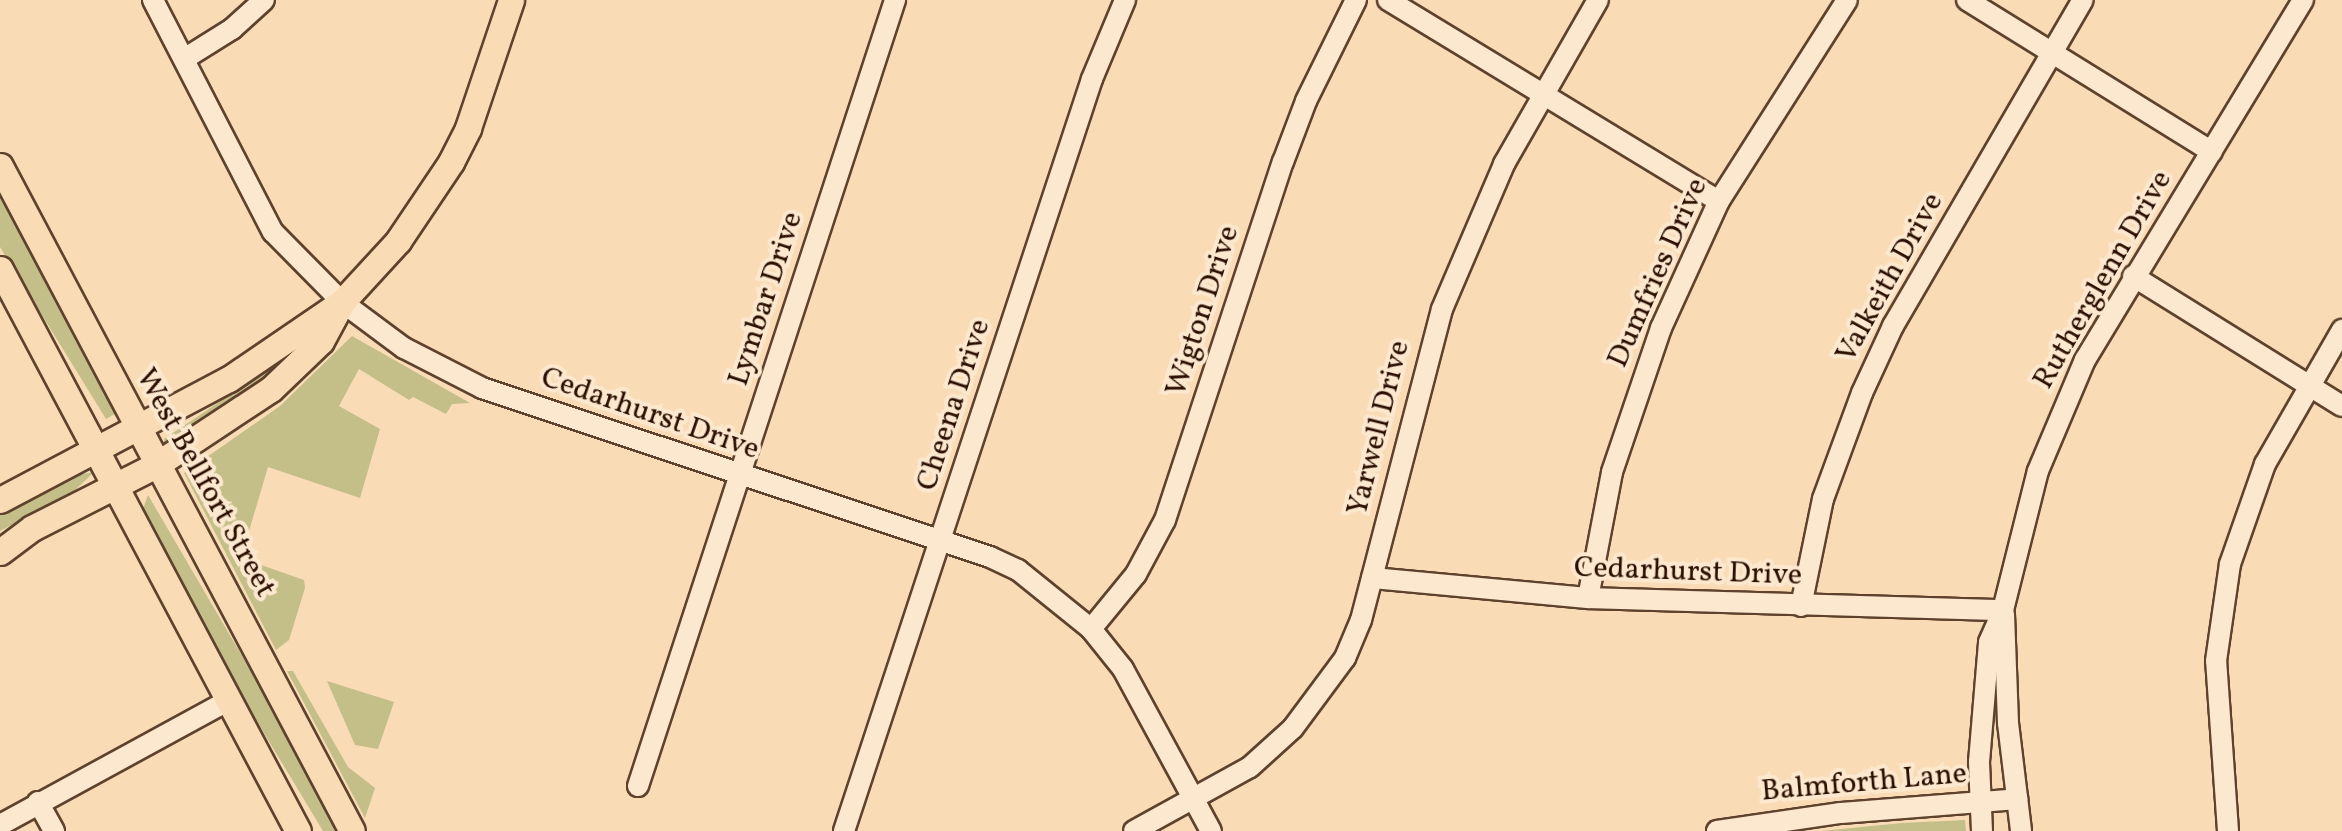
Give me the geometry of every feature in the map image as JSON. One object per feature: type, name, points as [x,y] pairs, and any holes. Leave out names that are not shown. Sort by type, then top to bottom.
[{"type":"main road","points":[[0,500],[229,379],[342,302],[398,240],[451,162],[468,128],[510,0]]},
{"type":"main road","name":"West Bellfort Street","points":[[0,166],[352,831]]},
{"type":"main road","points":[[0,269],[298,831]]},
{"type":"main road","points":[[0,552],[32,528],[156,465],[272,389],[321,341],[342,302]]},
{"type":"street","name":"Cedarhurst Drive","points":[[153,0],[273,232],[342,302],[404,348],[473,384],[1018,570],[1090,629],[1146,707],[1194,799]]},
{"type":"street","points":[[184,58],[232,29],[264,0]]},
{"type":"street","name":"Lymbar Drive","points":[[638,786],[895,0]]},
{"type":"street","name":"Cheena Drive","points":[[844,831],[1092,79],[1125,0]]},
{"type":"street","name":"Wigton Drive","points":[[1090,629],[1136,574],[1165,520],[1283,162],[1306,101],[1356,0]]},
{"type":"street","points":[[1388,0],[1720,200]]},
{"type":"street","name":"Yarwell Drive","points":[[1134,831],[1250,767],[1294,728],[1321,695],[1350,645],[1372,578],[1442,309],[1504,164],[1598,0]]},
{"type":"street","name":"Dumfries Drive","points":[[1588,598],[1598,531],[1629,415],[1660,328],[1720,200],[1847,0]]},
{"type":"street","points":[[1967,0],[2212,152]]},
{"type":"street","name":"Valkeith Drive","points":[[1801,606],[1823,499],[1862,392],[1893,326],[2083,0]]},
{"type":"street","name":"Rutherglenn Drive","points":[[1982,831],[1982,704],[1990,642],[2003,610],[2038,470],[2085,360],[2303,0]]},
{"type":"street","points":[[2133,276],[2342,406]]},
{"type":"street","points":[[2228,831],[2216,661],[2220,615],[2246,511],[2307,384],[2342,330]]},
{"type":"street","name":"Cedarhurst Drive","points":[[1372,578],[1588,598],[2003,610]]},
{"type":"street","name":"Rutherglenn Drive","points":[[2003,610],[2021,831]]},
{"type":"street","points":[[0,825],[227,701]]},
{"type":"street","points":[[1194,799],[1211,831]]},
{"type":"street","name":"Balmforth Lane","points":[[1717,831],[1840,813],[2016,799]]},
{"type":"street","points":[[38,802],[54,831]]},
{"type":"shaded area","points":[[0,196],[115,414],[106,419],[0,247]]},
{"type":"shaded area","points":[[352,336],[470,403],[452,404],[446,414],[413,397],[409,400],[359,369],[339,406],[380,429],[360,498],[268,467],[241,558],[304,580],[305,588],[289,640],[276,650],[184,473],[280,406]]},
{"type":"shaded area","points":[[304,338],[272,376],[185,440],[164,445],[164,439],[258,376]]},
{"type":"shaded area","points":[[94,472],[71,494],[0,531],[0,512],[54,479]]},
{"type":"shaded area","points":[[148,495],[338,831],[323,831],[229,675],[143,509]]},
{"type":"shaded area","points":[[287,671],[293,671],[348,767],[375,788],[365,818]]},
{"type":"shaded area","points":[[327,681],[394,702],[378,749],[355,745]]},
{"type":"shaded area","points":[[1965,820],[1966,831],[1821,831],[1902,823]]}]
